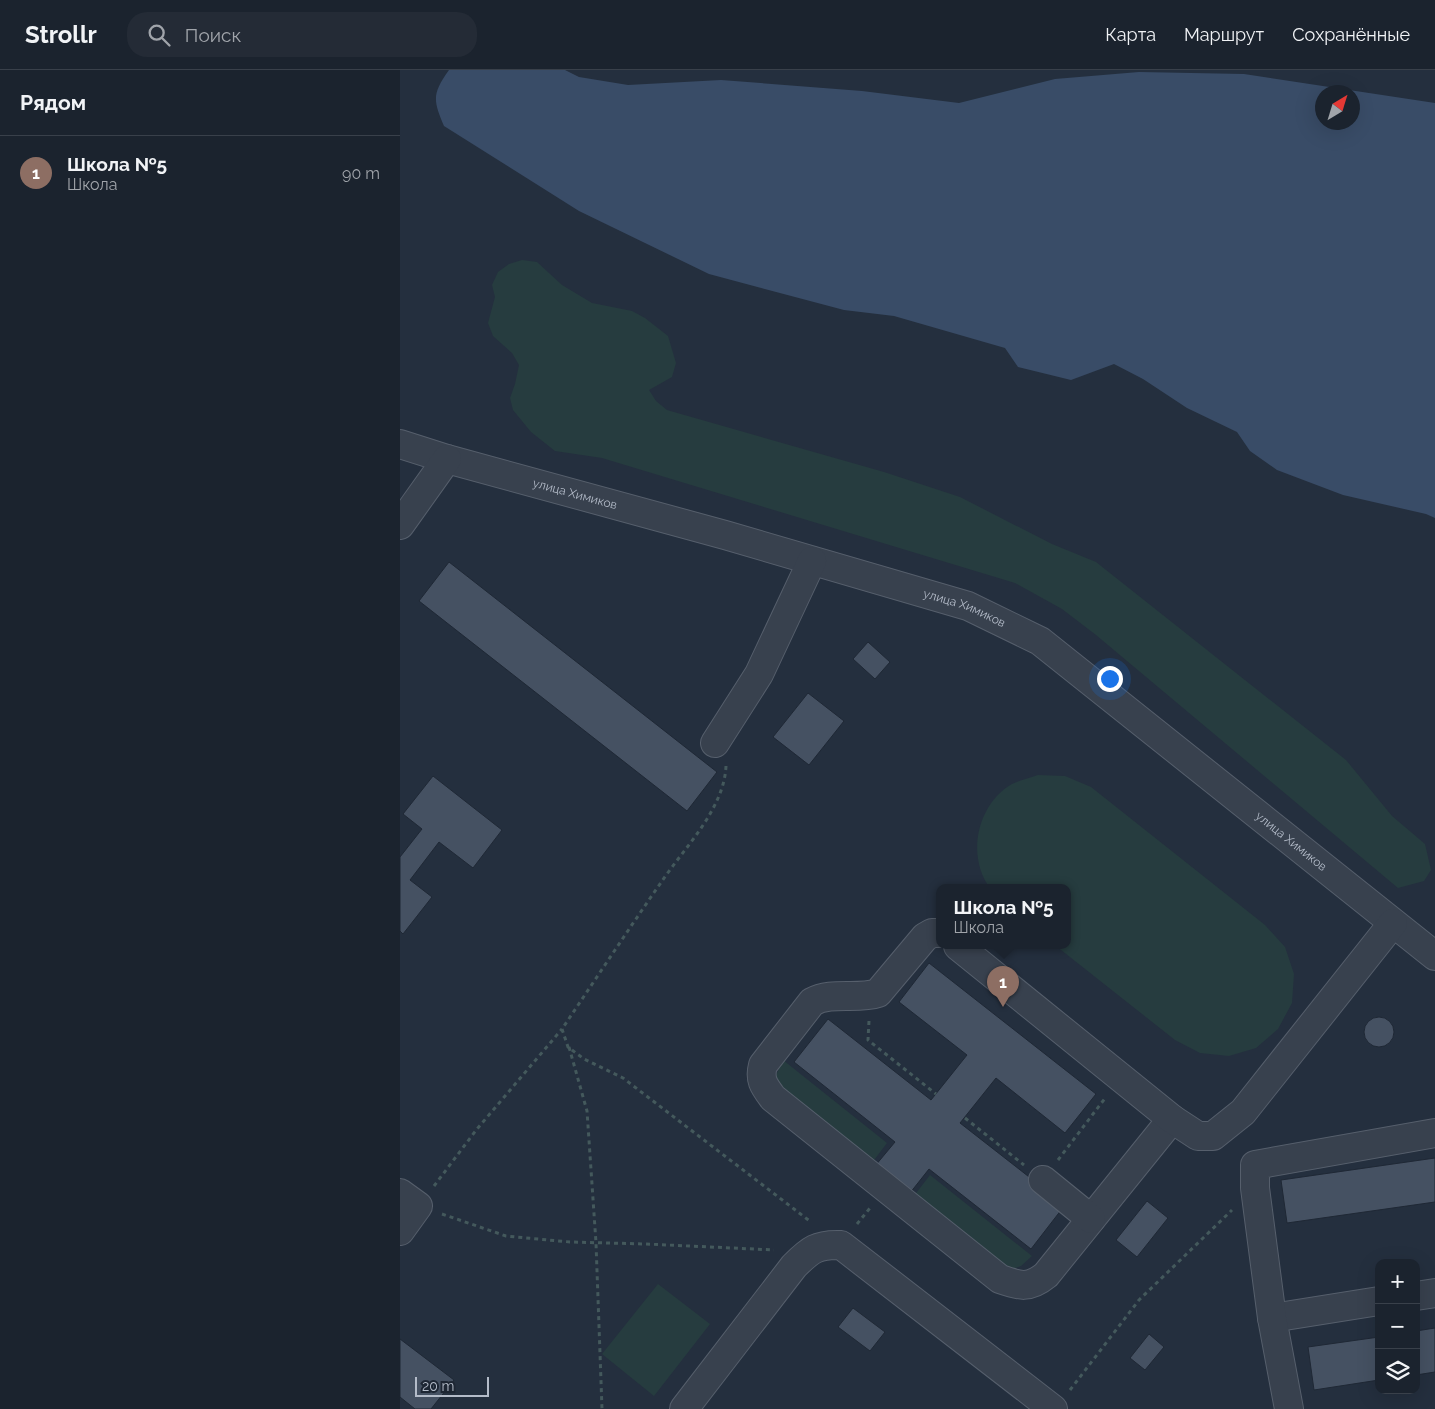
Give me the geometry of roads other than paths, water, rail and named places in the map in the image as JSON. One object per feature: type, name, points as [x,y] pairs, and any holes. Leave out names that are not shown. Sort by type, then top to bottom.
[{"type":"street","name":"улица Химиков","points":[[400,444],[447,459],[716,532],[968,606],[1040,640],[1435,956]]},
{"type":"street","points":[[400,525],[447,459]]},
{"type":"street","points":[[715,743],[759,674],[812,561]]},
{"type":"street","points":[[962,949],[1172,1119],[1198,1136],[1213,1136],[1243,1112],[1393,923]]},
{"type":"street","points":[[936,933],[925,937],[878,993],[870,996],[819,998],[812,1002],[763,1065],[761,1075],[764,1086],[772,1098],[1000,1279],[1026,1286],[1046,1275],[1172,1119]]},
{"type":"street","points":[[1289,1409],[1272,1318],[1254,1188],[1255,1165],[1435,1133]]},
{"type":"street","points":[[1043,1180],[1091,1219]]},
{"type":"street","points":[[400,1231],[409,1200]]},
{"type":"street","points":[[684,1409],[794,1266],[810,1251],[825,1244],[841,1245],[1061,1401]]},
{"type":"street","points":[[1420,1295],[1435,1293]]},
{"type":"street","points":[[1272,1318],[1375,1302]]},
{"type":"water","points":[[449,70],[565,70],[579,77],[628,85],[721,80],[862,91],[959,103],[1055,79],[1139,72],[1244,74],[1316,85],[1315,130],[1360,130],[1360,92],[1435,103],[1435,518],[1426,514],[1343,495],[1277,470],[1250,451],[1237,432],[1187,408],[1143,379],[1114,364],[1071,380],[1018,367],[1005,348],[894,316],[844,310],[709,274],[579,211],[444,126],[436,103],[437,91]]},
{"type":"place","name":"Школа №5","points":[[1003,1007]]}]
